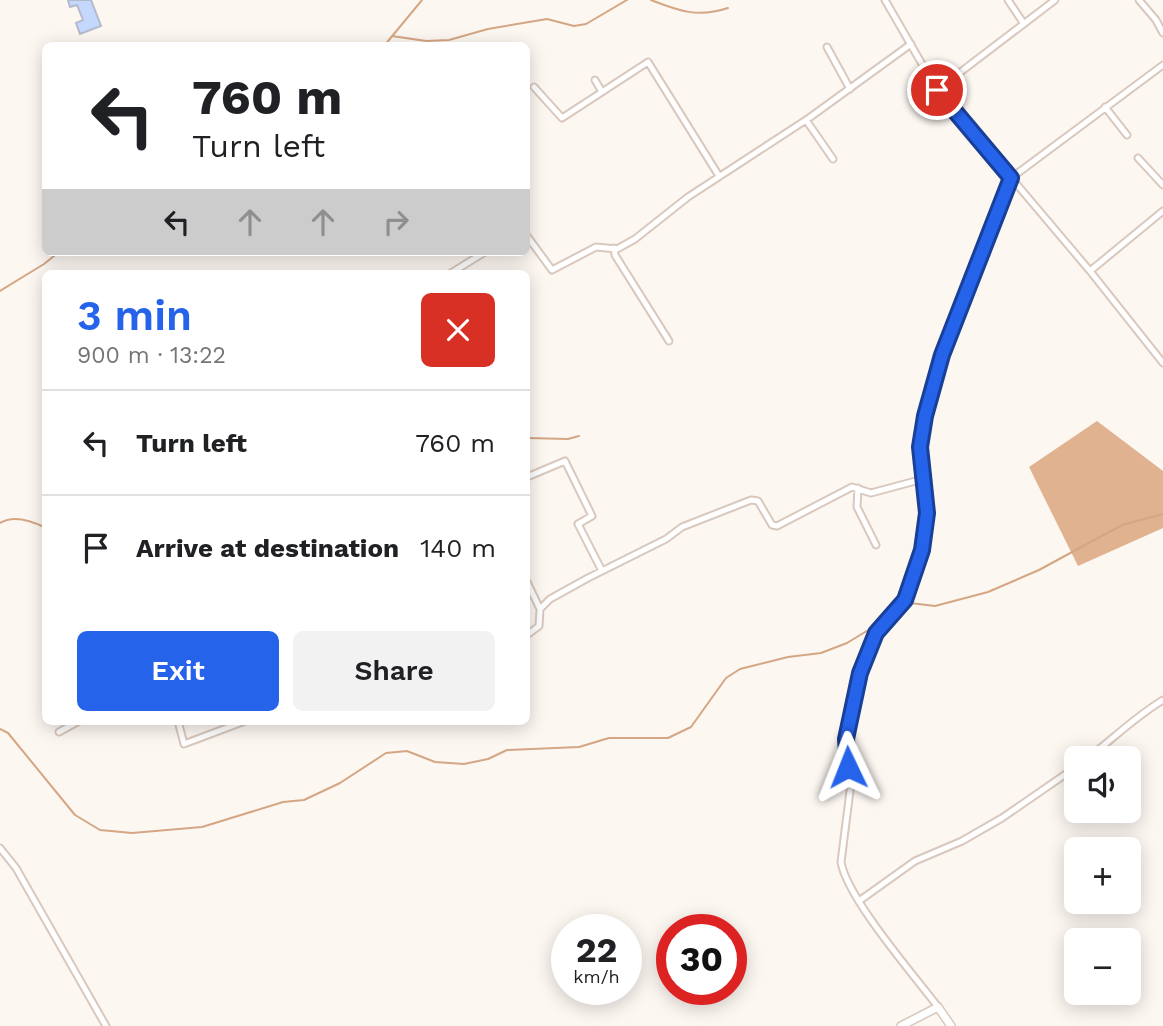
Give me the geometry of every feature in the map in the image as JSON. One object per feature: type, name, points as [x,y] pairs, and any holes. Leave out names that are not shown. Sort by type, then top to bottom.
[{"type":"street","points":[[885,0],[937,90],[1090,271],[1163,363]]},
{"type":"street","points":[[1008,0],[1024,24]]},
{"type":"street","points":[[937,90],[1055,0]]},
{"type":"street","points":[[1139,0],[1163,33]]},
{"type":"street","points":[[530,240],[552,270],[596,247],[621,248],[719,176],[806,120],[911,44]]},
{"type":"street","points":[[827,47],[850,89]]},
{"type":"street","points":[[534,87],[562,118],[648,62],[719,176]]},
{"type":"street","points":[[951,1026],[859,901],[843,874],[841,862],[851,783],[846,739],[860,673],[876,633],[902,603],[922,550],[927,524],[920,447],[925,416],[942,355],[1011,178],[1163,65]]},
{"type":"street","points":[[595,80],[602,92]]},
{"type":"street","points":[[1105,107],[1127,135]]},
{"type":"street","points":[[806,120],[833,159]]},
{"type":"street","points":[[1138,158],[1163,185]]},
{"type":"street","points":[[1090,271],[1163,211]]},
{"type":"street","points":[[614,248],[615,255],[669,341]]},
{"type":"street","points":[[455,270],[478,256]]},
{"type":"street","points":[[530,476],[565,461],[592,516],[578,524],[602,572]]},
{"type":"street","points":[[540,609],[555,596],[657,545],[682,527],[751,500],[758,500],[772,525],[777,526],[848,489],[858,488],[871,492],[923,479]]},
{"type":"street","points":[[858,488],[857,507],[876,545]]},
{"type":"street","points":[[530,588],[540,609],[540,626],[530,633]]},
{"type":"street","points":[[1104,746],[1122,733],[1139,713],[1163,700]]},
{"type":"street","points":[[59,732],[72,725]]},
{"type":"street","points":[[179,725],[184,744],[234,725]]},
{"type":"street","points":[[859,901],[915,861],[962,841],[1002,818],[1064,775]]},
{"type":"street","points":[[0,848],[16,867],[106,1026]]},
{"type":"street","points":[[901,1026],[938,1007]]},
{"type":"shaded area","points":[[1097,421],[1163,471],[1163,528],[1078,566],[1029,467]]},
{"type":"building","points":[[68,0],[91,0],[101,26],[80,34],[76,23],[83,20],[77,5],[70,7]]},
{"type":"waterway","points":[[387,42],[422,0]]},
{"type":"waterway","points":[[392,36],[426,41],[449,40],[488,29],[547,19],[574,26],[586,24],[627,0]]},
{"type":"waterway","points":[[651,0],[698,13],[728,8]]},
{"type":"waterway","points":[[0,291],[54,256]]},
{"type":"waterway","points":[[530,438],[568,439],[579,436]]},
{"type":"waterway","points":[[904,606],[910,603],[935,606],[988,592],[1039,570],[1122,525],[1163,514]]},
{"type":"waterway","points":[[0,523],[11,519],[42,526]]},
{"type":"waterway","points":[[0,729],[8,733],[75,815],[100,830],[132,833],[202,827],[283,802],[304,800],[340,783],[386,753],[407,751],[435,762],[464,764],[488,759],[507,750],[579,747],[609,738],[668,738],[691,727],[726,678],[740,669],[788,657],[821,653],[847,643],[875,626],[892,610]]},
{"type":"route","points":[[848,767],[846,739],[860,673],[876,633],[905,600],[922,550],[927,524],[920,447],[925,416],[942,355],[1011,178],[937,90]]}]
